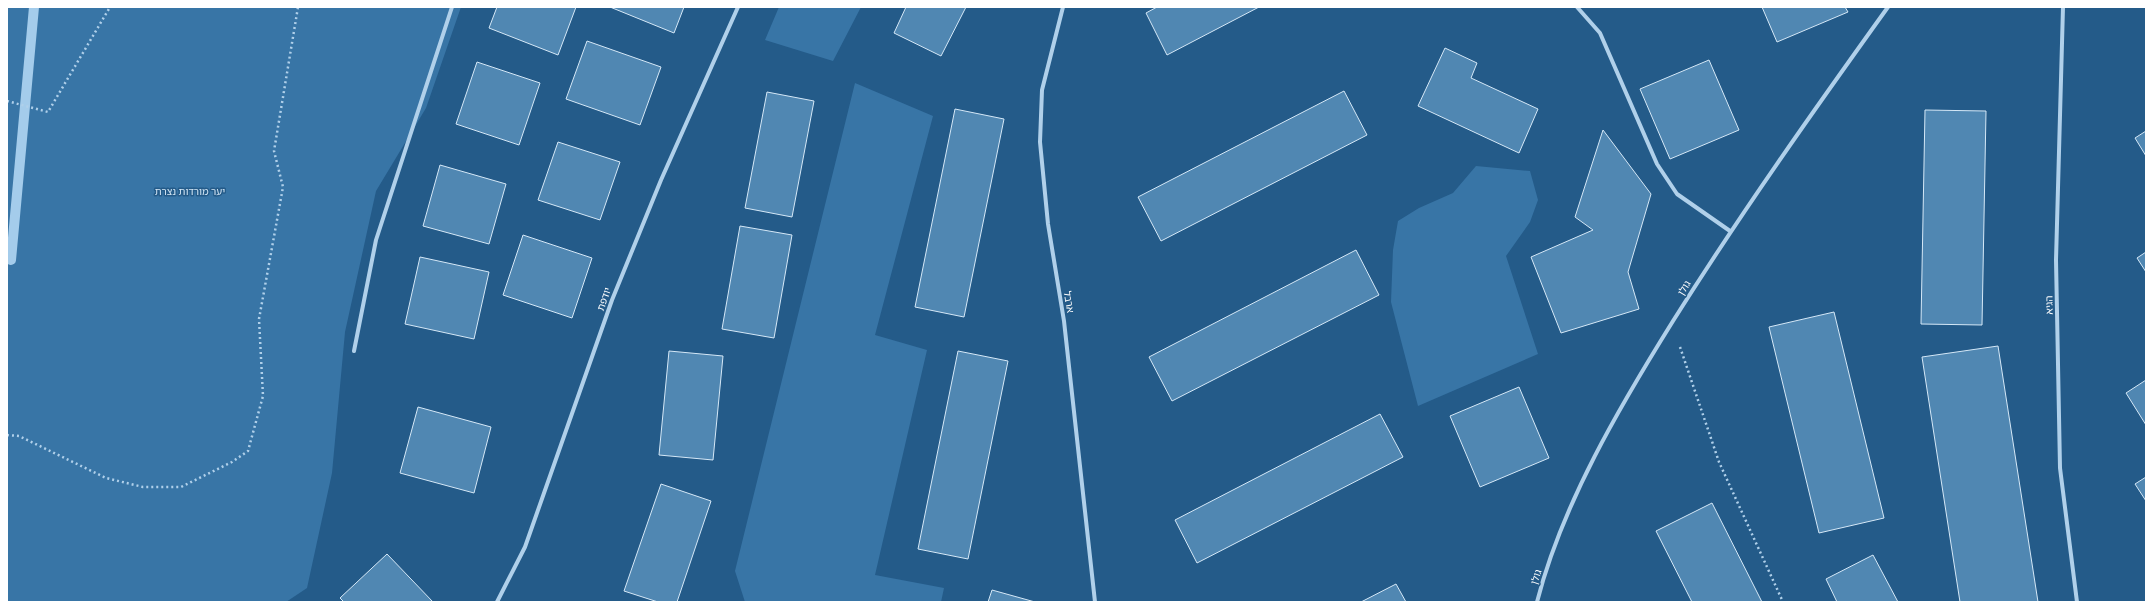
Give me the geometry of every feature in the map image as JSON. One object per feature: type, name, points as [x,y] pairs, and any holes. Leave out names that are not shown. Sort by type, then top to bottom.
[{"type":"street","points":[[354,351],[376,240],[452,7]]},
{"type":"street","name":"יודפת","points":[[497,602],[524,547],[621,278],[660,180],[738,7]]},
{"type":"street","name":"ארבל","points":[[1063,7],[1042,90],[1040,142],[1048,224],[1064,321],[1095,602]]},
{"type":"street","points":[[1577,7],[1600,33],[1657,164],[1677,194],[1730,231]]},
{"type":"street","name":"גולן","points":[[1537,602],[1567,516],[1595,458],[1638,377],[1730,231],[1888,7]]},
{"type":"street","name":"הגיא","points":[[2063,7],[2056,260],[2060,452],[2077,602]]},
{"type":"path","points":[[7,102],[48,112],[110,7]]},
{"type":"path","points":[[7,434],[19,436],[106,478],[143,487],[181,487],[232,462],[248,451],[263,396],[259,320],[283,187],[274,151],[298,7]]},
{"type":"path","points":[[1672,322],[1719,462],[1783,602]]},
{"type":"green space","name":"יער מורדות נצרת","points":[[7,7],[461,7],[426,108],[376,191],[345,332],[332,473],[307,588],[286,602],[7,602]]},
{"type":"green space","points":[[779,7],[861,7],[833,61],[765,40]]},
{"type":"green space","points":[[855,83],[933,116],[875,335],[927,350],[875,575],[944,588],[941,602],[745,602],[735,571]]},
{"type":"green space","points":[[1476,166],[1530,171],[1538,200],[1530,222],[1506,256],[1538,354],[1418,406],[1391,302],[1393,250],[1398,221],[1419,208],[1453,193]]},
{"type":"building","points":[[497,7],[576,7],[558,55],[489,28]]},
{"type":"building","points":[[610,7],[684,7],[674,33]]},
{"type":"building","points":[[906,7],[966,7],[941,56],[894,33]]},
{"type":"building","points":[[1157,7],[1259,7],[1167,55],[1146,13]]},
{"type":"building","points":[[1762,7],[1845,7],[1848,12],[1777,42]]},
{"type":"building","points":[[587,41],[661,67],[640,125],[566,99]]},
{"type":"building","points":[[1445,48],[1477,63],[1471,78],[1538,109],[1519,153],[1418,106]]},
{"type":"building","points":[[1709,60],[1739,130],[1670,159],[1640,89]]},
{"type":"building","points":[[477,62],[540,83],[519,145],[456,124]]},
{"type":"building","points":[[1344,91],[1367,135],[1161,241],[1138,197]]},
{"type":"building","points":[[767,92],[814,101],[792,217],[745,208]]},
{"type":"building","points":[[955,109],[1004,119],[964,317],[915,307]]},
{"type":"building","points":[[1925,110],[1986,111],[1982,325],[1921,324]]},
{"type":"building","points":[[1603,130],[1651,194],[1628,272],[1639,309],[1561,333],[1531,257],[1593,230],[1575,217]]},
{"type":"building","points":[[2146,131],[2146,156],[2135,138]]},
{"type":"building","points":[[558,142],[620,162],[600,220],[538,200]]},
{"type":"building","points":[[440,165],[506,184],[489,244],[423,226]]},
{"type":"building","points":[[740,226],[792,235],[774,338],[722,329]]},
{"type":"building","points":[[523,235],[592,258],[572,318],[503,295]]},
{"type":"building","points":[[1356,250],[1379,295],[1172,401],[1149,357]]},
{"type":"building","points":[[2146,252],[2146,272],[2137,258]]},
{"type":"building","points":[[420,257],[489,272],[474,339],[405,324]]},
{"type":"building","points":[[1834,312],[1884,518],[1819,533],[1769,327]]},
{"type":"building","points":[[1998,346],[2038,602],[1960,602],[1922,357]]},
{"type":"building","points":[[669,351],[723,356],[713,460],[659,455]]},
{"type":"building","points":[[958,351],[1008,361],[968,559],[918,549]]},
{"type":"building","points":[[2146,380],[2146,425],[2126,393]]},
{"type":"building","points":[[1519,387],[1549,458],[1480,487],[1450,416]]},
{"type":"building","points":[[418,407],[491,427],[474,493],[400,473]]},
{"type":"building","points":[[1380,414],[1403,457],[1197,563],[1175,520]]},
{"type":"building","points":[[2146,477],[2146,501],[2135,484]]},
{"type":"building","points":[[661,484],[711,501],[677,602],[658,602],[624,591]]},
{"type":"building","points":[[1712,503],[1762,602],[1692,602],[1656,531]]},
{"type":"building","points":[[387,554],[433,602],[344,602],[340,598]]},
{"type":"building","points":[[1873,555],[1898,602],[1837,602],[1826,579]]},
{"type":"building","points":[[1396,584],[1406,602],[1361,602]]},
{"type":"building","points":[[992,590],[1035,602],[988,602]]},
{"type":"waterway","points":[[11,260],[34,7]]}]
